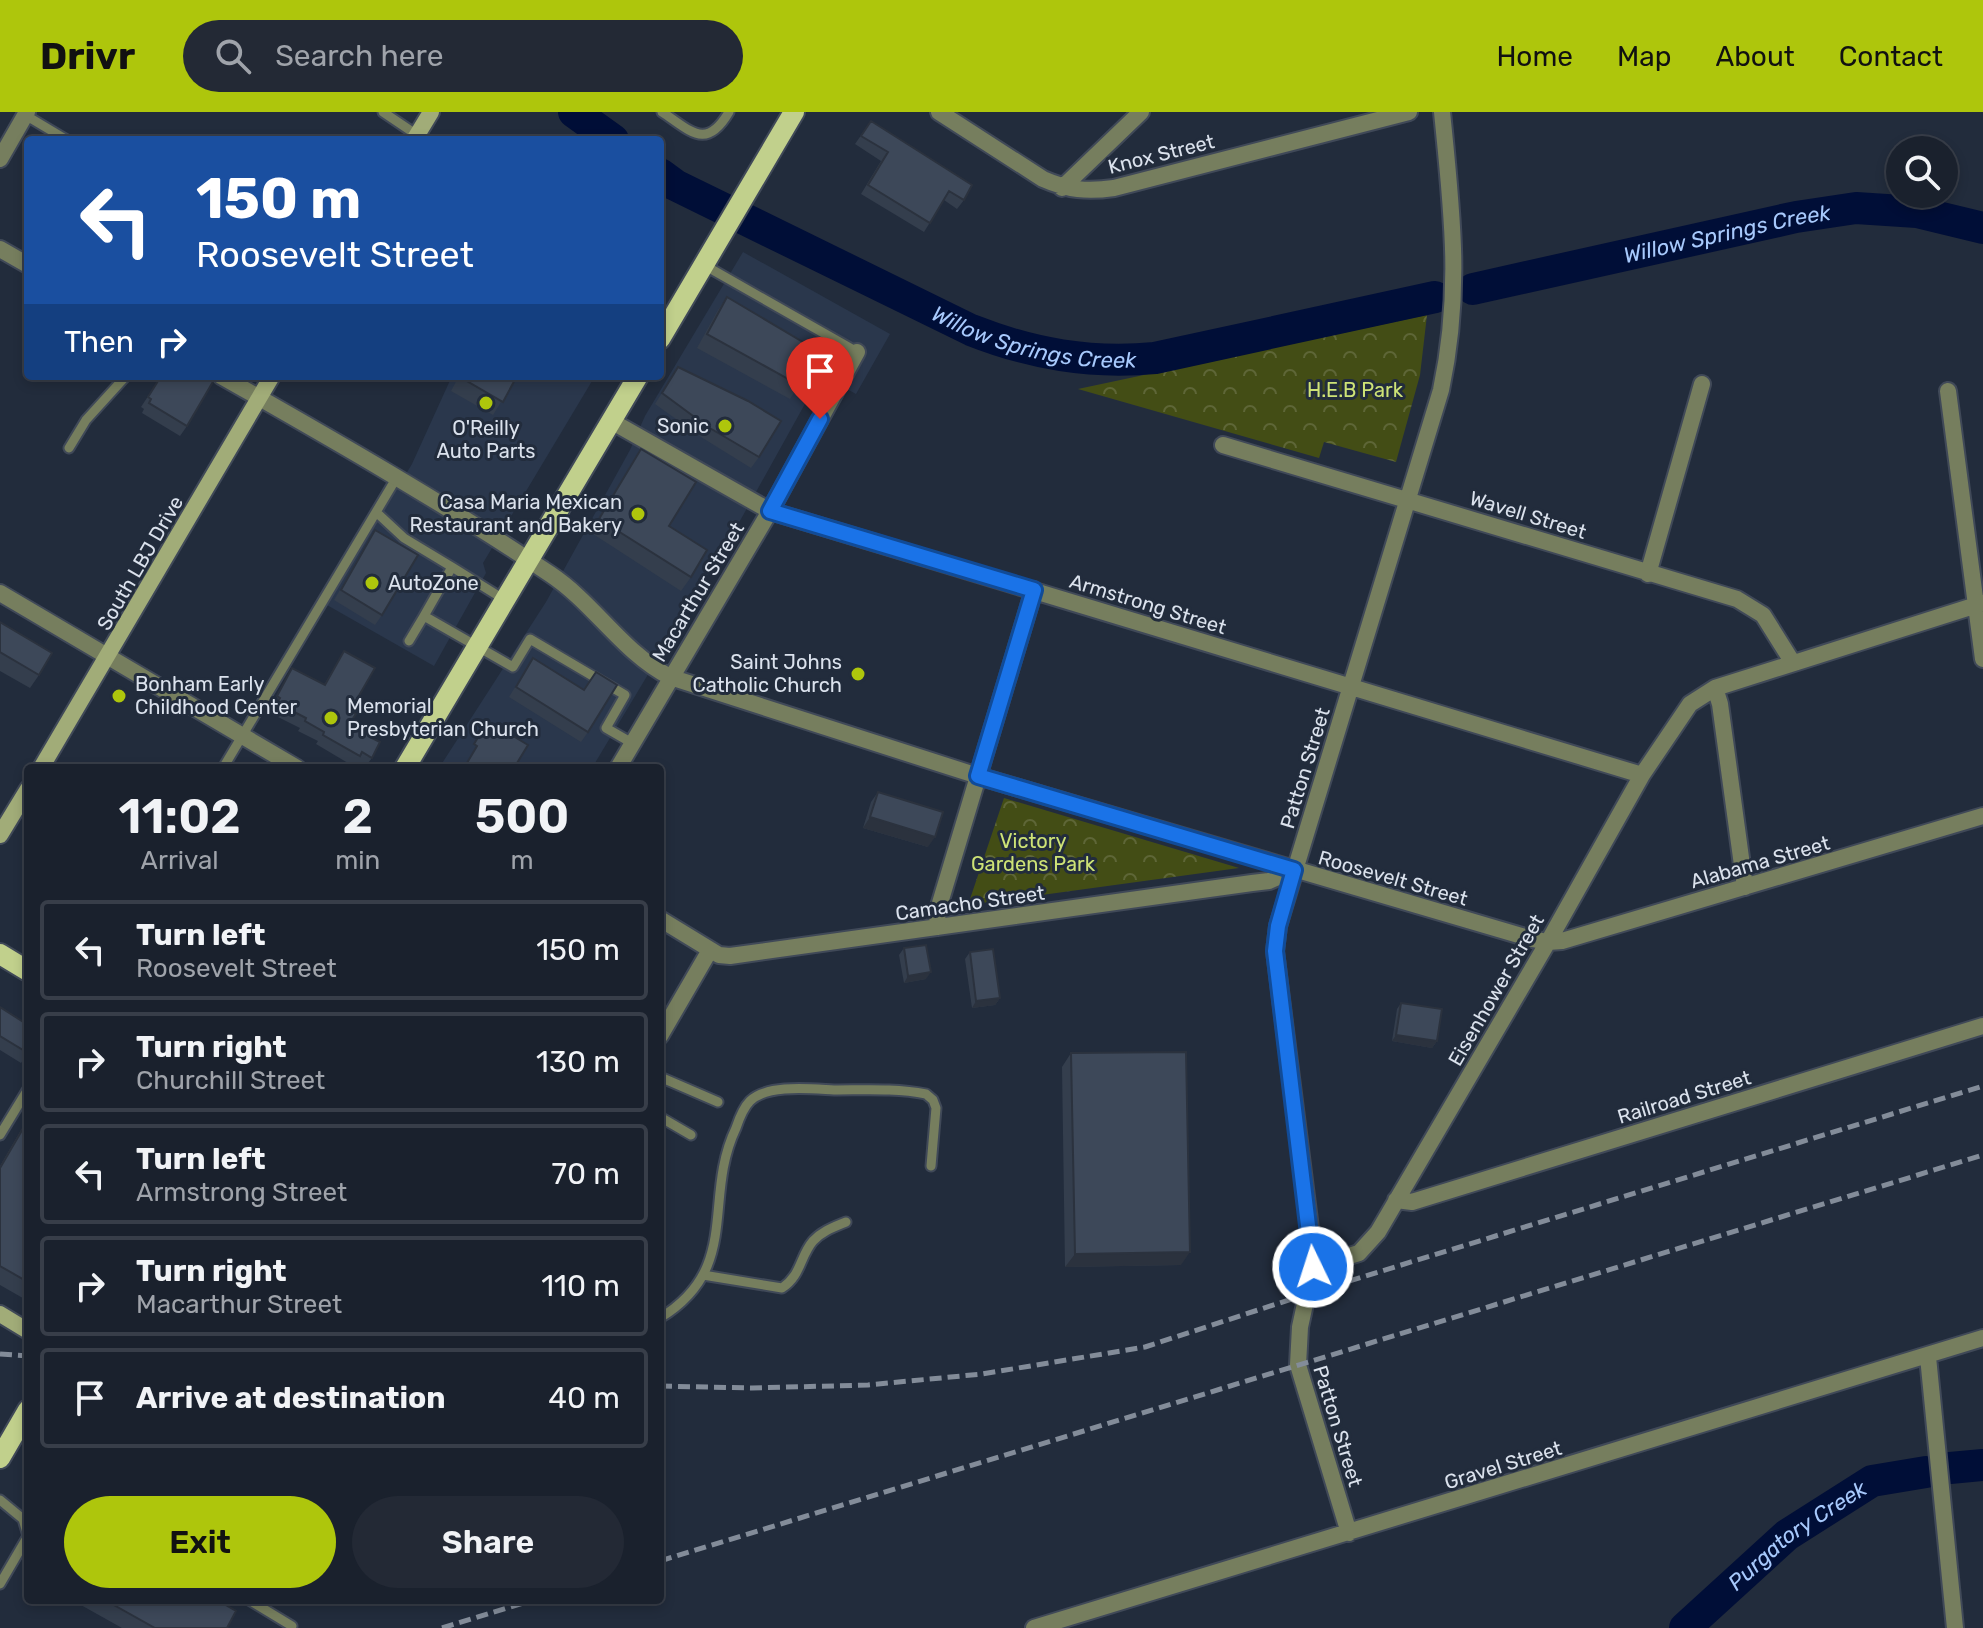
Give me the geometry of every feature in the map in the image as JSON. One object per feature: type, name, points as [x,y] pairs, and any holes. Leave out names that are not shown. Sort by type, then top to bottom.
[{"type":"main road","points":[[664,332],[794,112]]},
{"type":"main road","points":[[407,764],[636,380]]},
{"type":"main road","points":[[0,954],[24,969]]},
{"type":"main road","points":[[0,1458],[22,1431]]},
{"type":"street","points":[[417,136],[431,112]]},
{"type":"street","name":"Knox Street","points":[[939,112],[1022,167],[1062,188],[1085,191],[1114,188],[1409,112]]},
{"type":"street","points":[[1062,188],[1141,112]]},
{"type":"street","name":"Patton Street","points":[[1349,1533],[1298,1365],[1300,1327],[1313,1267],[1275,951],[1278,926],[1294,870],[1448,359],[1454,305],[1454,237],[1442,112]]},
{"type":"street","points":[[0,159],[26,114]]},
{"type":"street","points":[[0,249],[24,263]]},
{"type":"street","name":"Macarthur Street","points":[[620,764],[770,511],[857,352]]},
{"type":"street","name":"Roosevelt Street","points":[[228,380],[397,477],[529,561],[581,598],[634,653],[670,677],[978,776],[1548,942]]},
{"type":"street","name":"South LBJ Drive","points":[[43,764],[270,380]]},
{"type":"street","points":[[1648,574],[1702,384]]},
{"type":"street","points":[[1948,391],[1979,604],[1983,659]]},
{"type":"street","name":"Armstrong Street","points":[[611,421],[770,511],[1642,775]]},
{"type":"street","name":"Wavell Street","points":[[1223,445],[1737,599],[1763,615],[1793,663]]},
{"type":"street","points":[[938,927],[937,913],[1034,590]]},
{"type":"street","points":[[0,593],[290,764]]},
{"type":"street","points":[[1745,887],[1720,704],[1715,688],[1979,604]]},
{"type":"street","name":"Eisenhower Street","points":[[1313,1267],[1359,1253],[1378,1232],[1642,775],[1690,704],[1715,688]]},
{"type":"street","points":[[0,835],[24,796]]},
{"type":"street","name":"Alabama Street","points":[[1548,942],[1562,941],[1983,816]]},
{"type":"street","name":"Camacho Street","points":[[664,921],[719,955],[730,956],[1269,881],[1294,870]]},
{"type":"street","points":[[664,1029],[710,950]]},
{"type":"street","name":"Railroad Street","points":[[1396,1200],[1412,1202],[1983,1026]]},
{"type":"street","points":[[0,1314],[24,1329]]},
{"type":"street","name":"Gravel Street","points":[[1034,1628],[1983,1338]]},
{"type":"street","points":[[1928,1357],[1955,1628]]},
{"type":"lane","points":[[383,112],[413,136]]},
{"type":"lane","points":[[662,112],[695,134],[708,135],[720,129],[729,112]]},
{"type":"lane","points":[[26,114],[61,136]]},
{"type":"lane","points":[[704,265],[857,352]]},
{"type":"lane","points":[[69,448],[86,420],[122,380]]},
{"type":"lane","points":[[225,764],[397,477]]},
{"type":"lane","points":[[376,512],[404,538],[505,600]]},
{"type":"lane","points":[[409,641],[452,567]]},
{"type":"lane","points":[[424,616],[513,667],[530,639],[625,695],[606,728],[632,743]]},
{"type":"lane","points":[[664,1079],[718,1102]]},
{"type":"lane","points":[[664,1316],[677,1308],[710,1263],[729,1142],[750,1100],[787,1089],[926,1094],[936,1108],[931,1166]]},
{"type":"lane","points":[[0,1135],[24,1096]]},
{"type":"lane","points":[[664,1119],[691,1135]]},
{"type":"lane","points":[[703,1275],[782,1288],[798,1273],[811,1243],[822,1232],[846,1222]]},
{"type":"lane","points":[[0,1500],[24,1522]]},
{"type":"lane","points":[[0,1584],[24,1543]]},
{"type":"lane","points":[[256,1604],[292,1626]]},
{"type":"shaded area","points":[[743,252],[890,334],[856,394],[821,375],[741,519],[594,764],[442,764],[546,602],[630,450],[645,416]]},
{"type":"shaded area","points":[[450,380],[593,380],[483,563],[486,573],[434,666],[327,605],[412,464]]},
{"type":"green space","name":"H.E.B Park","points":[[1427,315],[1420,375],[1396,462],[1324,442],[1319,458],[1078,389]]},
{"type":"green space","name":"Victory Gardens Park","points":[[1004,798],[1239,868],[968,905]]},
{"type":"building","points":[[871,121],[972,185],[964,200],[949,191],[930,223],[868,185],[888,152],[861,136]]},
{"type":"building","points":[[727,297],[818,351],[799,385],[707,334]]},
{"type":"building","points":[[678,367],[781,421],[759,457],[708,427],[662,393]]},
{"type":"building","points":[[214,380],[187,426],[149,403],[151,399],[148,397],[158,381]]},
{"type":"building","points":[[465,380],[515,380],[503,402]]},
{"type":"building","name":"Casa Maria Mexican Restaurant and Bakery","points":[[641,449],[696,482],[669,526],[707,550],[691,577],[599,519]]},
{"type":"building","name":"AutoZone","points":[[375,530],[418,555],[382,615],[341,590]]},
{"type":"building","points":[[0,622],[52,653],[39,675],[0,652]]},
{"type":"building","points":[[344,651],[375,668],[350,711],[356,714],[352,720],[373,732],[370,737],[380,742],[372,758],[362,752],[360,756],[323,735],[324,732],[305,721],[306,718],[277,703],[280,698],[277,696],[292,668],[325,685]]},
{"type":"building","points":[[533,658],[584,690],[596,672],[617,685],[588,732],[516,687]]},
{"type":"building","points":[[485,726],[502,736],[505,731],[528,745],[516,764],[466,764],[477,746],[474,744]]},
{"type":"building","points":[[878,792],[943,812],[935,837],[870,817]]},
{"type":"building","points":[[926,945],[931,972],[908,976],[904,948]]},
{"type":"building","points":[[993,949],[1000,998],[976,1001],[970,952]]},
{"type":"building","points":[[1401,1003],[1442,1009],[1437,1041],[1396,1035]]},
{"type":"building","points":[[0,1007],[24,1022],[24,1051],[0,1036]]},
{"type":"building","points":[[1186,1052],[1190,1252],[1075,1254],[1071,1053]]},
{"type":"building","points":[[24,1127],[24,1280],[0,1266],[0,1168]]},
{"type":"building","points":[[112,1604],[224,1604],[236,1611],[227,1628],[155,1628]]},
{"type":"waterway","name":"Willow Springs Creek","points":[[574,112],[607,136]]},
{"type":"waterway","name":"Willow Springs Creek","points":[[664,177],[971,330],[1016,345],[1062,355],[1107,360],[1155,358],[1435,297]]},
{"type":"waterway","name":"Willow Springs Creek","points":[[1473,289],[1796,217],[1856,208],[1917,212],[1983,228]]},
{"type":"waterway","name":"Purgatory Creek","points":[[1950,1468],[1983,1465]]},
{"type":"waterway","name":"Purgatory Creek","points":[[1685,1628],[1787,1535],[1872,1481],[1926,1472]]},
{"type":"railway","points":[[664,1386],[868,1385],[982,1374],[1145,1347],[1307,1294],[1983,1086]]},
{"type":"railway","points":[[664,1560],[1983,1155]]},
{"type":"railway","points":[[0,1354],[24,1356]]},
{"type":"railway","points":[[442,1628],[520,1604]]},
{"type":"place","name":"O'Reilly Auto Parts","points":[[486,403]]},
{"type":"place","name":"Sonic","points":[[725,426]]},
{"type":"place","name":"Casa Maria Mexican Restaurant and Bakery","points":[[638,514]]},
{"type":"place","name":"AutoZone","points":[[372,583]]},
{"type":"place","name":"Saint Johns Catholic Church","points":[[858,674]]},
{"type":"place","name":"Bonham Early Childhood Center","points":[[119,696]]},
{"type":"place","name":"Memorial Presbyterian Church","points":[[331,718]]},
{"type":"route","points":[[820,419],[770,511],[1034,590],[978,776],[1294,870],[1278,926],[1275,951],[1313,1267]]}]
